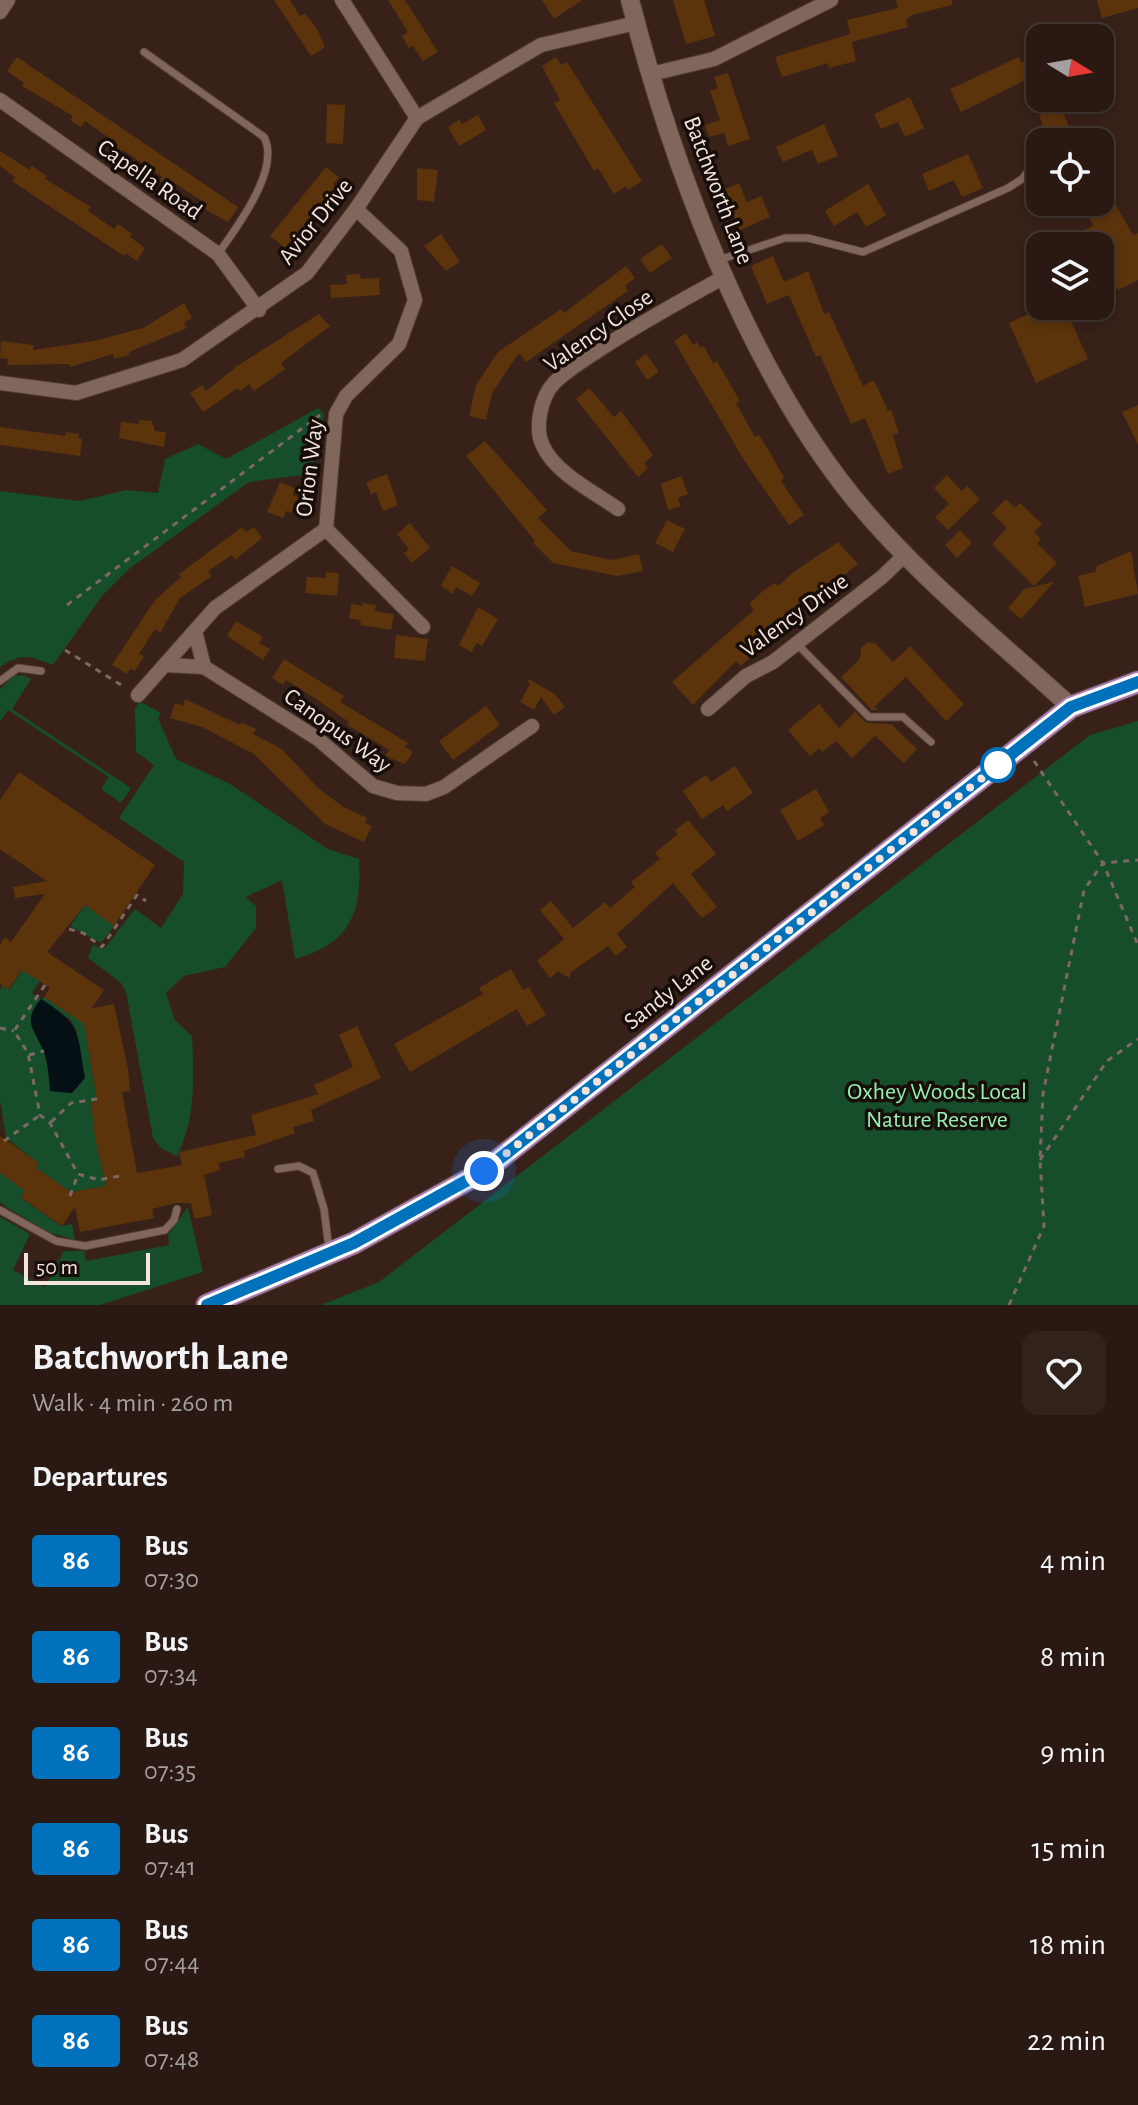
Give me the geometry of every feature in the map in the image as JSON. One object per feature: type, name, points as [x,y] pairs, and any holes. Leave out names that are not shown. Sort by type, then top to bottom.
[{"type":"main road","name":"Sandy Lane","points":[[207,1305],[354,1243],[484,1171],[1071,707],[1138,682]]},
{"type":"street","points":[[0,12],[8,0]]},
{"type":"street","points":[[342,0],[417,118]]},
{"type":"street","name":"Batchworth Lane","points":[[630,0],[689,189],[722,268],[794,410],[827,462],[905,555],[1071,707]]},
{"type":"street","points":[[651,74],[714,59],[831,0]]},
{"type":"street","name":"Avior Drive","points":[[0,383],[76,393],[182,360],[259,310],[307,273],[356,209],[417,118],[541,45],[636,23]]},
{"type":"street","name":"Capella Road","points":[[0,100],[218,254],[259,310]]},
{"type":"street","name":"Orion Way","points":[[138,695],[195,631],[242,585],[326,529],[336,414],[346,396],[399,344],[415,300],[401,251],[356,209]]},
{"type":"street","name":"Valency Close","points":[[618,509],[561,468],[542,445],[541,412],[544,399],[553,384],[570,370],[722,268]]},
{"type":"street","points":[[326,529],[423,627]]},
{"type":"street","name":"Valency Drive","points":[[708,709],[746,676],[773,662],[882,577],[905,555]]},
{"type":"street","points":[[195,631],[204,667]]},
{"type":"street","name":"Canopus Way","points":[[165,665],[204,667],[297,725],[373,786],[397,793],[426,794],[444,787],[532,726]]},
{"type":"lane","points":[[144,52],[264,137],[269,145],[267,173],[218,254]]},
{"type":"lane","points":[[722,268],[785,238],[808,238],[863,252],[1008,188],[1026,174]]},
{"type":"lane","points":[[796,643],[869,717],[903,717],[931,742]]},
{"type":"lane","points":[[0,681],[18,668],[41,671]]},
{"type":"lane","points":[[278,1169],[299,1166],[313,1173],[324,1209],[329,1251]]},
{"type":"lane","points":[[0,1210],[56,1241],[85,1246],[165,1230],[174,1220],[177,1209]]},
{"type":"path","points":[[67,605],[320,415]]},
{"type":"path","points":[[65,650],[138,695]]},
{"type":"path","points":[[1023,745],[1103,863],[1138,945]]},
{"type":"path","points":[[1010,1305],[1044,1226],[1040,1160],[1043,1094],[1084,890],[1103,863],[1138,860]]},
{"type":"path","points":[[69,929],[102,947],[137,895],[146,901]]},
{"type":"path","points":[[14,1031],[45,985]]},
{"type":"path","points":[[0,1028],[14,1031],[29,1055],[40,1115],[50,1123],[78,1174],[99,1180],[119,1176]]},
{"type":"path","points":[[1040,1160],[1107,1061],[1138,1039]]},
{"type":"path","points":[[29,1055],[44,1051]]},
{"type":"path","points":[[50,1123],[71,1103],[103,1098]]},
{"type":"path","points":[[4,1141],[40,1115]]},
{"type":"path","points":[[70,1196],[78,1174]]},
{"type":"green space","points":[[318,408],[324,414],[310,474],[249,482],[129,569],[102,596],[53,665],[26,657],[0,667],[0,491],[79,501],[127,490],[158,493],[165,459],[198,444],[226,459]]},
{"type":"green space","points":[[24,675],[31,679],[12,709],[131,788],[121,803],[101,789],[109,777],[8,710],[0,722],[0,689],[14,676]]},
{"type":"green space","points":[[139,701],[161,713],[158,718],[176,759],[230,784],[328,849],[359,859],[355,910],[341,935],[329,944],[295,959],[282,880],[246,897],[256,906],[256,928],[225,967],[184,976],[166,993],[175,1020],[192,1036],[191,1113],[177,1156],[162,1149],[153,1138],[126,992],[121,983],[88,958],[93,944],[103,950],[135,909],[161,928],[183,894],[184,862],[119,818],[154,765],[136,752],[135,709]]},
{"type":"green space","name":"Oxhey Woods Local Nature Reserve","points":[[1138,721],[1138,1305],[321,1305],[379,1282],[1090,735]]},
{"type":"green space","points":[[85,905],[114,926],[101,943],[70,926]]},
{"type":"green space","points":[[32,956],[49,968],[32,993],[41,999],[31,1020],[45,1057],[51,1091],[77,1032],[71,1020],[42,1000],[44,997],[84,1023],[97,1101],[96,1139],[106,1186],[70,1192],[36,1168],[38,1163],[6,1138],[0,1100],[0,990],[2,986],[9,990]]},
{"type":"green space","points":[[0,1173],[27,1187],[21,1198],[61,1226],[72,1224],[75,1240],[48,1232],[0,1202]]},
{"type":"green space","points":[[188,1207],[203,1272],[100,1305],[0,1305],[0,1217],[30,1234],[13,1270],[45,1287],[64,1251],[84,1251],[86,1261],[169,1245],[168,1235]]},
{"type":"shaded area","points":[[41,999],[71,1023],[78,1040],[85,1078],[72,1093],[50,1091],[45,1057],[31,1020]]},
{"type":"building","points":[[274,0],[290,0],[300,16],[305,14],[316,27],[325,47],[311,56]]},
{"type":"building","points":[[388,0],[405,0],[438,52],[423,61],[413,46],[409,48],[402,36],[408,32]]},
{"type":"building","points":[[542,0],[582,0],[554,19]]},
{"type":"building","points":[[673,0],[704,0],[715,36],[686,44]]},
{"type":"building","points":[[896,0],[952,0],[952,5],[912,15],[906,20],[908,27],[852,42],[856,61],[829,68],[828,63],[782,77],[775,57],[850,34],[847,20],[898,8]]},
{"type":"building","points":[[1097,0],[1138,0],[1138,8],[1102,18]]},
{"type":"building","points":[[17,57],[238,207],[228,222],[199,206],[202,201],[174,183],[171,188],[160,181],[162,177],[123,150],[120,154],[108,146],[112,140],[85,121],[81,127],[70,120],[73,116],[22,86],[24,83],[7,71]]},
{"type":"building","points":[[556,57],[561,65],[567,62],[642,181],[628,190],[626,186],[614,194],[598,168],[594,171],[554,103],[560,100],[542,66]]},
{"type":"building","points":[[1019,57],[1021,63],[1026,61],[1026,82],[961,112],[950,89]]},
{"type":"building","points":[[728,73],[750,139],[728,146],[724,133],[709,137],[705,125],[720,120],[710,91],[718,88],[714,77]]},
{"type":"building","points":[[910,97],[924,128],[905,137],[898,122],[881,129],[874,114]]},
{"type":"building","points":[[327,104],[345,105],[343,144],[326,143]]},
{"type":"building","points":[[1061,112],[1070,128],[1038,128],[1043,125],[1039,115]]},
{"type":"building","points":[[478,115],[486,130],[459,146],[448,127],[459,120],[462,124]]},
{"type":"building","points":[[824,124],[838,156],[818,164],[812,150],[783,162],[776,147]]},
{"type":"building","points":[[0,151],[30,170],[32,166],[47,176],[45,179],[91,207],[88,211],[114,229],[118,224],[132,234],[130,237],[145,248],[137,261],[126,253],[124,256],[12,181],[15,177],[0,166]]},
{"type":"building","points":[[968,154],[983,188],[962,197],[954,180],[929,191],[922,174]]},
{"type":"building","points":[[326,167],[339,177],[333,184],[338,188],[303,228],[306,230],[295,244],[290,241],[285,248],[270,236]]},
{"type":"building","points":[[417,168],[438,170],[434,202],[417,200]]},
{"type":"building","points":[[739,183],[747,202],[761,196],[770,217],[740,230],[723,190]]},
{"type":"building","points":[[868,184],[886,215],[866,227],[857,212],[834,226],[825,211]]},
{"type":"building","points":[[1114,202],[1133,235],[1138,233],[1138,280],[1118,290],[1114,281],[1114,232],[1082,232],[1093,226],[1088,216],[1114,216]]},
{"type":"building","points":[[441,234],[460,262],[446,271],[424,246]]},
{"type":"building","points":[[662,244],[672,258],[650,273],[640,259]]},
{"type":"building","points":[[773,256],[784,282],[808,271],[824,314],[829,312],[863,386],[874,380],[888,411],[891,410],[899,433],[893,435],[903,468],[888,474],[865,418],[851,424],[820,355],[816,357],[789,295],[767,304],[751,266]]},
{"type":"building","points":[[626,266],[635,278],[625,286],[628,291],[526,362],[519,353],[492,393],[486,420],[469,416],[476,385],[498,352],[561,309],[564,313]]},
{"type":"building","points":[[360,274],[361,279],[379,278],[380,295],[331,298],[330,285],[347,284],[346,275]]},
{"type":"building","points":[[184,303],[192,318],[184,323],[187,328],[129,352],[130,355],[114,359],[113,354],[70,367],[70,364],[7,365],[8,359],[0,358],[1,341],[33,345],[33,350],[94,341],[143,328]]},
{"type":"building","points":[[319,314],[330,326],[281,363],[285,369],[254,391],[249,384],[240,391],[238,388],[203,412],[190,393],[202,385],[206,391],[237,366]]},
{"type":"building","points":[[1026,315],[1026,320],[1070,320],[1088,359],[1036,383],[1009,323]]},
{"type":"building","points":[[686,333],[693,345],[697,342],[700,347],[704,346],[713,363],[717,361],[740,401],[736,403],[755,437],[759,435],[784,478],[781,481],[804,515],[789,525],[744,460],[674,341]]},
{"type":"building","points":[[646,354],[659,372],[647,380],[635,362]]},
{"type":"building","points":[[589,388],[614,417],[621,411],[653,455],[644,463],[648,468],[638,477],[576,399]]},
{"type":"building","points":[[1138,405],[1138,445],[1122,412]]},
{"type":"building","points":[[139,420],[152,421],[155,431],[166,432],[164,447],[119,438],[121,422],[139,424]]},
{"type":"building","points":[[0,427],[65,436],[66,432],[79,434],[78,438],[82,439],[80,456],[0,445]]},
{"type":"building","points":[[485,441],[547,510],[538,518],[571,551],[612,560],[639,554],[643,571],[617,576],[553,563],[533,543],[535,541],[466,456]]},
{"type":"building","points":[[387,474],[398,505],[383,511],[376,492],[371,494],[366,482]]},
{"type":"building","points":[[947,475],[962,491],[967,486],[980,499],[948,530],[935,517],[949,504],[934,488]]},
{"type":"building","points":[[681,476],[688,494],[678,498],[681,506],[668,510],[661,484]]},
{"type":"building","points":[[280,482],[295,488],[293,495],[298,497],[291,513],[286,511],[283,518],[267,512]]},
{"type":"building","points":[[1006,499],[1015,508],[1020,503],[1042,524],[1034,532],[1041,539],[1037,543],[1057,563],[1034,586],[992,544],[1007,528],[992,513]]},
{"type":"building","points":[[667,520],[685,529],[673,552],[655,543]]},
{"type":"building","points":[[410,523],[430,548],[412,563],[404,553],[409,549],[397,534]]},
{"type":"building","points":[[242,527],[246,532],[254,527],[262,538],[235,560],[232,555],[208,571],[212,576],[180,598],[160,633],[155,629],[139,654],[144,656],[135,671],[130,669],[127,674],[112,665],[155,600],[181,577],[179,574]]},
{"type":"building","points":[[960,530],[972,543],[957,558],[945,545]]},
{"type":"building","points":[[838,542],[858,564],[803,608],[799,603],[766,633],[769,636],[760,648],[741,666],[736,661],[693,705],[672,682],[754,610],[749,604],[764,590],[775,583],[778,586]]},
{"type":"building","points":[[1131,551],[1138,594],[1085,607],[1078,576],[1095,572],[1097,566]]},
{"type":"building","points":[[452,566],[480,583],[472,596],[456,587],[453,594],[441,586]]},
{"type":"building","points":[[326,572],[339,573],[337,596],[305,593],[307,577],[326,578]]},
{"type":"building","points":[[1054,582],[1021,619],[1008,608],[1024,589]]},
{"type":"building","points":[[363,603],[376,605],[375,611],[394,614],[391,630],[360,625],[361,620],[349,618],[351,604],[363,606]]},
{"type":"building","points":[[478,607],[498,619],[482,646],[477,643],[471,652],[459,645]]},
{"type":"building","points":[[236,621],[263,637],[259,643],[270,649],[263,660],[227,636]]},
{"type":"building","points":[[396,635],[428,639],[425,661],[394,658]]},
{"type":"building","points":[[868,642],[876,644],[893,662],[910,646],[964,704],[946,721],[906,677],[874,707],[878,710],[872,710],[841,677],[860,659],[861,648]]},
{"type":"building","points":[[284,659],[344,696],[340,702],[408,743],[405,747],[413,752],[405,764],[385,756],[389,750],[347,725],[349,722],[316,699],[286,680],[283,685],[272,678]]},
{"type":"building","points":[[526,678],[555,694],[565,707],[554,715],[541,697],[534,710],[520,702],[530,684]]},
{"type":"building","points":[[185,699],[240,725],[241,722],[256,729],[253,734],[282,749],[318,788],[342,806],[367,818],[365,823],[372,826],[364,842],[325,824],[254,754],[202,727],[170,718],[175,703],[183,706]]},
{"type":"building","points":[[819,704],[839,728],[855,712],[867,723],[891,724],[917,749],[904,763],[875,736],[852,758],[836,741],[822,752],[819,748],[810,756],[788,730]]},
{"type":"building","points":[[486,706],[500,725],[453,760],[439,741]]},
{"type":"building","points":[[735,766],[753,793],[727,811],[723,805],[702,819],[683,791],[706,775],[711,782]]},
{"type":"building","points":[[19,772],[155,865],[114,926],[85,905],[47,952],[104,990],[92,1008],[114,1004],[128,1069],[130,1091],[122,1092],[137,1173],[182,1165],[179,1152],[256,1135],[251,1115],[318,1094],[314,1085],[353,1067],[339,1035],[357,1026],[381,1078],[311,1110],[314,1121],[293,1127],[295,1133],[244,1151],[245,1157],[218,1163],[220,1170],[204,1175],[212,1215],[194,1219],[191,1203],[176,1203],[152,1209],[154,1218],[80,1232],[75,1207],[62,1226],[20,1197],[25,1191],[0,1173],[0,1136],[39,1163],[36,1168],[71,1192],[106,1186],[95,1138],[91,1102],[97,1101],[84,1024],[44,997],[50,988],[22,970],[8,990],[0,984],[0,945],[5,937],[11,942],[45,894],[15,898],[13,887],[47,881],[0,849],[0,800]]},
{"type":"building","points":[[816,789],[829,812],[820,818],[824,825],[798,841],[780,810]]},
{"type":"building","points":[[688,820],[716,854],[691,874],[717,907],[702,918],[673,883],[617,934],[627,947],[616,956],[608,946],[571,972],[569,978],[558,971],[550,978],[537,961],[564,939],[540,910],[551,901],[573,928],[605,902],[610,908],[635,887],[631,882],[660,859],[655,853],[678,834],[675,830]]},
{"type":"building","points":[[511,969],[523,990],[529,987],[546,1015],[527,1026],[517,1009],[410,1072],[394,1044],[483,994],[479,988]]},
{"type":"bus line","name":"86","points":[[207,1305],[354,1243],[484,1171],[1071,707],[1138,682]]},
{"type":"route","points":[[484,1171],[1001,763],[998,765]]}]
